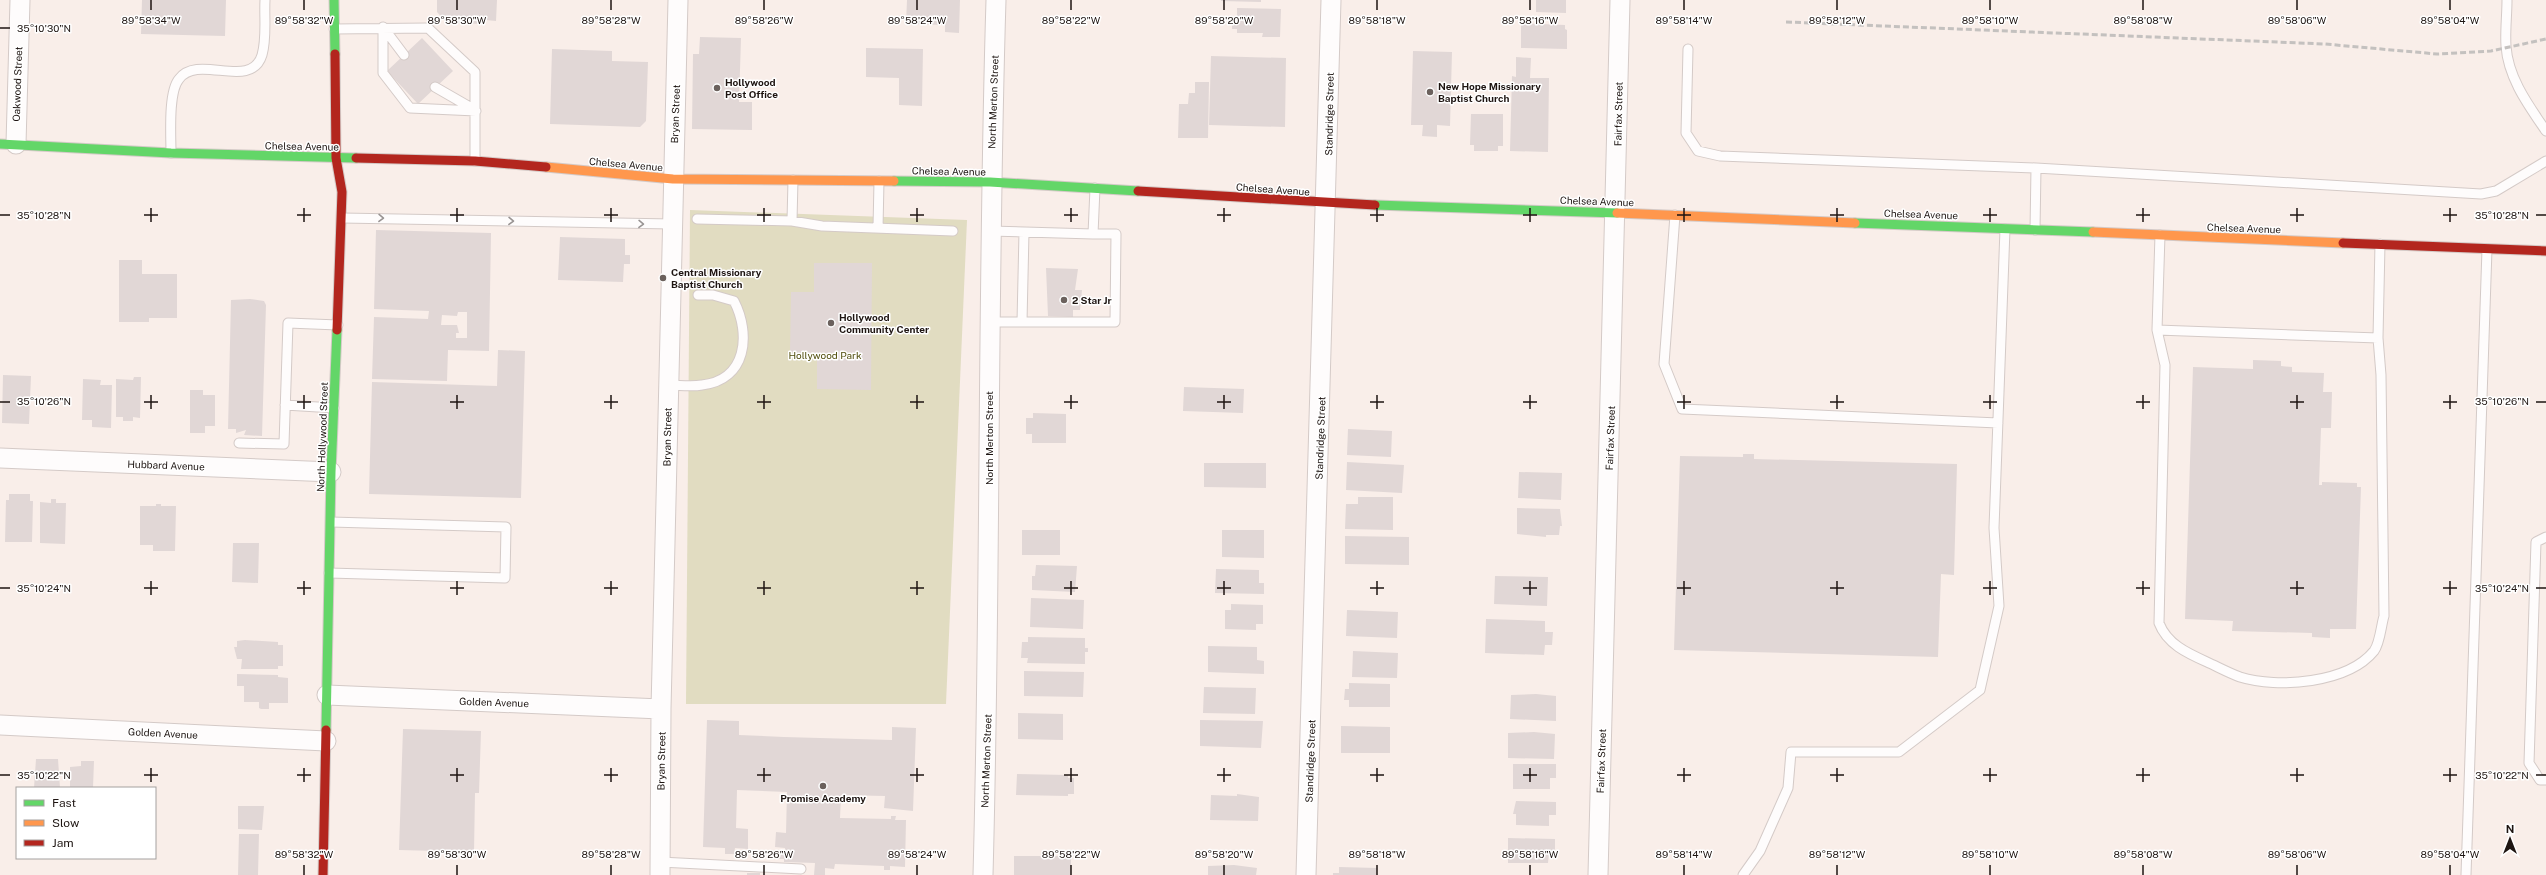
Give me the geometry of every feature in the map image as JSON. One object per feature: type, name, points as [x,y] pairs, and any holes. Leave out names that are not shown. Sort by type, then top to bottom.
[{"type":"main road","name":"North Hollywood Street","points":[[323,875],[331,472],[342,218],[342,192],[336,158],[334,0]]},
{"type":"main road","name":"Chelsea Avenue","points":[[8,144],[171,154],[475,161],[673,179],[990,182],[1327,203],[1675,215],[2546,251]]},
{"type":"street","name":"Oakwood Street","points":[[8,144],[20,0]]},
{"type":"street","name":"Bryan Street","points":[[660,869],[661,709],[678,0]]},
{"type":"street","name":"North Merton Street","points":[[983,875],[988,702],[990,182],[996,0]]},
{"type":"street","name":"Standridge Street","points":[[1306,875],[1327,203],[1331,0]]},
{"type":"street","name":"Fairfax Street","points":[[1598,875],[1616,213],[1620,0]]},
{"type":"street","name":"Hubbard Avenue","points":[[0,458],[331,472]]},
{"type":"street","name":"Golden Avenue","points":[[327,695],[661,709]]},
{"type":"street","name":"Golden Avenue","points":[[0,725],[326,741]]},
{"type":"lane","points":[[171,154],[174,90],[179,78],[188,72],[200,70],[248,71],[258,64],[263,54],[265,0]]},
{"type":"lane","points":[[2507,0],[2506,47],[2510,67],[2524,99],[2546,131]]},
{"type":"lane","points":[[383,27],[404,55]]},
{"type":"lane","points":[[383,27],[383,73],[410,108],[476,111]]},
{"type":"lane","points":[[334,29],[383,27],[428,28],[475,72],[475,161]]},
{"type":"lane","points":[[1688,49],[1686,133],[1698,152],[1720,156],[2036,168],[2481,194],[2496,191],[2546,161]]},
{"type":"lane","points":[[435,87],[476,111]]},
{"type":"lane","points":[[2035,230],[2036,168]]},
{"type":"lane","points":[[792,221],[793,180]]},
{"type":"lane","points":[[878,228],[879,181]]},
{"type":"lane","points":[[1093,234],[1095,188]]},
{"type":"lane","points":[[1675,215],[1664,364],[1682,408],[1998,423]]},
{"type":"lane","points":[[342,218],[672,224]]},
{"type":"lane","points":[[697,219],[792,221],[822,226],[953,231]]},
{"type":"lane","points":[[1743,875],[1760,851],[1788,788],[1791,752],[1899,752],[1980,690],[1999,606],[1994,528],[2005,229]]},
{"type":"lane","points":[[990,231],[1116,234],[1115,322],[990,322]]},
{"type":"lane","points":[[1022,322],[1024,232]]},
{"type":"lane","points":[[2160,235],[2157,330],[2165,365],[2159,623],[2164,635],[2185,653],[2241,677],[2283,682],[2332,678],[2354,669],[2375,650],[2384,616],[2381,375],[2378,338],[2380,244]]},
{"type":"lane","points":[[2466,875],[2487,249]]},
{"type":"lane","points":[[668,385],[703,385],[717,381],[736,368],[744,346],[742,316],[734,301],[713,295],[698,295]]},
{"type":"lane","points":[[239,443],[284,444],[288,323],[338,325]]},
{"type":"lane","points":[[2157,330],[2378,338]]},
{"type":"lane","points":[[285,405],[334,408]]},
{"type":"lane","points":[[330,573],[506,578],[506,528],[331,522]]},
{"type":"lane","points":[[2546,538],[2536,542],[2529,763],[2540,780],[2546,780]]},
{"type":"lane","points":[[660,869],[801,870]]},
{"type":"green space","name":"Hollywood Park","points":[[690,210],[967,220],[946,704],[686,704]]},
{"type":"building","points":[[142,0],[226,0],[225,36],[141,34]]},
{"type":"building","points":[[437,0],[497,0],[496,21],[486,20],[485,24],[447,23],[437,12]]},
{"type":"building","points":[[907,0],[960,0],[959,33],[945,32],[945,25],[906,24]]},
{"type":"building","points":[[1261,0],[1261,2],[1221,1]]},
{"type":"building","points":[[1536,0],[1566,0],[1566,13],[1536,12]]},
{"type":"building","points":[[1237,8],[1281,9],[1280,37],[1262,37],[1263,33],[1237,33],[1237,29],[1232,29],[1232,20],[1237,20]]},
{"type":"building","points":[[1521,23],[1565,25],[1565,29],[1567,30],[1567,49],[1521,48]]},
{"type":"building","points":[[700,37],[741,38],[739,102],[752,102],[752,130],[692,129],[693,54],[699,54]]},
{"type":"building","points":[[422,38],[453,71],[418,104],[387,71]]},
{"type":"building","points":[[866,48],[923,49],[922,106],[899,105],[899,78],[866,77]]},
{"type":"building","points":[[552,49],[612,51],[612,61],[648,62],[646,121],[640,127],[550,124]]},
{"type":"building","points":[[1413,51],[1452,52],[1450,126],[1437,125],[1437,137],[1422,136],[1423,125],[1411,125]]},
{"type":"building","points":[[1211,56],[1286,58],[1285,127],[1209,125]]},
{"type":"building","points":[[1516,57],[1531,58],[1530,78],[1549,78],[1548,152],[1510,151],[1512,76],[1516,77]]},
{"type":"building","points":[[1195,82],[1209,82],[1208,138],[1178,138],[1179,104],[1188,104],[1189,93],[1195,93]]},
{"type":"building","points":[[1471,114],[1503,114],[1503,146],[1498,146],[1498,151],[1474,151],[1474,145],[1470,145]]},
{"type":"building","points":[[376,230],[491,233],[489,351],[448,350],[447,381],[372,379],[374,317],[428,319],[429,311],[374,309]],"holes":[[[458,312],[467,312],[467,338],[456,338],[456,333],[459,333],[457,325],[441,325],[442,315],[457,316]]]},
{"type":"building","points":[[560,237],[625,239],[625,255],[630,255],[630,264],[624,264],[623,282],[558,280]]},
{"type":"building","points":[[119,260],[142,260],[142,274],[177,274],[177,318],[149,318],[149,322],[119,322]]},
{"type":"building","name":"Hollywood Community Center","points":[[814,263],[872,263],[871,390],[817,389],[817,354],[790,353],[791,292],[814,292]]},
{"type":"building","name":"2 Star Jr","points":[[1046,268],[1078,269],[1075,290],[1082,290],[1080,310],[1073,310],[1073,317],[1048,316]]},
{"type":"building","points":[[250,299],[264,301],[266,305],[262,436],[244,435],[246,430],[236,433],[236,429],[228,429],[231,300]]},
{"type":"building","points":[[498,350],[525,351],[521,498],[369,494],[372,382],[497,386]]},
{"type":"building","points":[[2253,360],[2281,361],[2281,366],[2292,367],[2292,372],[2324,373],[2323,392],[2332,392],[2331,428],[2321,428],[2319,485],[2322,485],[2322,482],[2357,483],[2357,487],[2361,487],[2356,629],[2330,629],[2330,638],[2312,637],[2312,633],[2232,631],[2233,621],[2185,619],[2193,367],[2253,369]]},
{"type":"building","points":[[3,375],[31,376],[29,424],[2,423]]},
{"type":"building","points":[[134,377],[141,377],[140,418],[133,417],[133,421],[123,421],[123,417],[116,417],[116,379],[133,380]]},
{"type":"building","points":[[83,379],[101,380],[100,385],[112,385],[111,428],[92,427],[92,420],[82,420]]},
{"type":"building","points":[[1184,387],[1244,389],[1243,413],[1183,411]]},
{"type":"building","points":[[190,390],[203,390],[203,395],[215,395],[215,426],[205,426],[205,433],[190,433]]},
{"type":"building","points":[[1033,413],[1066,414],[1066,443],[1032,443],[1032,434],[1026,434],[1026,418],[1033,418]]},
{"type":"building","points":[[1348,429],[1392,431],[1391,457],[1347,455]]},
{"type":"building","points":[[1743,454],[1754,454],[1754,459],[1957,464],[1954,575],[1941,574],[1938,657],[1674,650],[1680,456],[1743,457]]},
{"type":"building","points":[[1347,462],[1404,465],[1402,493],[1346,490]]},
{"type":"building","points":[[1204,463],[1266,463],[1266,488],[1204,487]]},
{"type":"building","points":[[1519,472],[1562,473],[1561,500],[1518,498]]},
{"type":"building","points":[[9,494],[30,494],[30,501],[33,501],[32,542],[5,542],[6,500],[9,500]]},
{"type":"building","points":[[1358,497],[1393,497],[1393,530],[1345,529],[1346,504],[1358,504]]},
{"type":"building","points":[[51,499],[56,499],[56,503],[66,503],[65,544],[40,543],[40,502],[51,503]]},
{"type":"building","points":[[156,504],[161,504],[161,506],[176,506],[175,551],[153,551],[153,545],[140,545],[140,506],[156,506]]},
{"type":"building","points":[[1517,508],[1560,509],[1562,526],[1560,526],[1559,535],[1546,535],[1546,537],[1517,534]]},
{"type":"building","points":[[1022,530],[1060,530],[1060,555],[1022,555]]},
{"type":"building","points":[[1222,530],[1264,530],[1264,558],[1222,557]]},
{"type":"building","points":[[1345,536],[1409,537],[1409,565],[1345,564]]},
{"type":"building","points":[[233,543],[259,543],[258,583],[232,582]]},
{"type":"building","points":[[1036,565],[1077,566],[1075,592],[1032,590],[1032,576],[1035,576]]},
{"type":"building","points":[[1216,569],[1259,570],[1259,583],[1264,583],[1264,594],[1215,593]]},
{"type":"building","points":[[1495,576],[1548,577],[1547,606],[1494,604]]},
{"type":"building","points":[[1031,598],[1084,600],[1083,629],[1030,627]]},
{"type":"building","points":[[1231,604],[1263,605],[1263,624],[1256,624],[1256,630],[1225,629],[1225,610],[1231,610]]},
{"type":"building","points":[[1347,610],[1398,612],[1397,638],[1346,636]]},
{"type":"building","points":[[1486,619],[1545,621],[1545,632],[1553,632],[1552,645],[1545,645],[1544,655],[1485,653]]},
{"type":"building","points":[[1028,637],[1085,638],[1085,648],[1088,648],[1088,652],[1085,652],[1085,664],[1027,663],[1028,658],[1021,658],[1022,642],[1028,642]]},
{"type":"building","points":[[237,641],[278,642],[278,645],[283,645],[283,666],[278,666],[278,669],[241,669],[242,659],[237,659],[234,647],[237,647]]},
{"type":"building","points":[[1208,646],[1257,647],[1257,660],[1264,661],[1264,674],[1208,672]]},
{"type":"building","points":[[1353,651],[1398,653],[1397,678],[1352,677]]},
{"type":"building","points":[[1024,671],[1084,672],[1083,697],[1024,696]]},
{"type":"building","points":[[237,674],[278,675],[278,677],[288,678],[288,703],[269,703],[269,709],[261,709],[259,708],[259,702],[244,702],[244,686],[237,686]]},
{"type":"building","points":[[1349,683],[1390,684],[1390,707],[1349,707],[1349,700],[1344,700],[1345,689],[1349,689]]},
{"type":"building","points":[[1204,687],[1256,688],[1255,714],[1203,713]]},
{"type":"building","points":[[1536,694],[1556,696],[1556,721],[1510,719],[1511,695]]},
{"type":"building","points":[[1018,713],[1063,714],[1063,740],[1018,739]]},
{"type":"building","points":[[707,720],[739,721],[739,735],[784,737],[892,740],[892,727],[916,728],[913,811],[884,808],[885,796],[841,795],[840,818],[891,819],[891,816],[896,816],[895,820],[906,820],[905,867],[890,866],[890,870],[884,870],[884,866],[835,864],[834,869],[825,868],[825,875],[814,875],[815,863],[784,862],[784,859],[779,859],[779,854],[785,854],[785,848],[775,847],[776,832],[786,833],[787,792],[737,790],[736,828],[748,829],[748,849],[735,848],[734,854],[725,854],[725,848],[703,847]]},
{"type":"building","points":[[1200,720],[1263,721],[1261,748],[1200,746]]},
{"type":"building","points":[[1341,726],[1390,727],[1390,753],[1341,753]]},
{"type":"building","points":[[403,729],[481,731],[479,793],[475,793],[474,852],[399,850]]},
{"type":"building","points":[[1534,732],[1555,734],[1554,759],[1508,758],[1508,733]]},
{"type":"building","points":[[36,759],[58,759],[60,787],[34,787]]},
{"type":"building","points":[[81,761],[94,761],[93,787],[70,787],[70,767],[81,766]]},
{"type":"building","points":[[1513,764],[1556,764],[1556,778],[1550,778],[1550,789],[1513,789]]},
{"type":"building","points":[[1017,774],[1068,775],[1068,778],[1074,778],[1074,794],[1068,794],[1068,796],[1016,795]]},
{"type":"building","points":[[1237,794],[1259,797],[1258,821],[1210,820],[1211,795],[1237,796]]},
{"type":"building","points":[[1516,801],[1556,802],[1556,815],[1549,815],[1549,826],[1516,825],[1516,814],[1513,814]]},
{"type":"building","points":[[238,806],[264,806],[262,830],[238,829]]},
{"type":"building","points":[[239,834],[259,834],[258,875],[238,875]]},
{"type":"building","points":[[1508,838],[1555,839],[1555,852],[1549,852],[1548,863],[1508,863]]},
{"type":"building","points":[[1014,856],[1071,856],[1071,875],[1014,875]]},
{"type":"building","points":[[1234,865],[1257,868],[1256,875],[1208,875],[1208,866]]},
{"type":"building","points":[[1339,867],[1377,868],[1377,875],[1333,875],[1333,873],[1339,873]]},
{"type":"building","points":[[747,873],[760,873],[760,875],[747,875]]},
{"type":"railway","points":[[1786,22],[2325,44],[2437,54],[2491,51],[2546,39]]},
{"type":"traffic: fast","points":[[334,0],[335,54]]},
{"type":"traffic: fast","points":[[0,144],[171,153],[356,158]]},
{"type":"traffic: fast","points":[[894,181],[990,182],[1138,191]]},
{"type":"traffic: fast","points":[[1375,205],[1617,213]]},
{"type":"traffic: fast","points":[[1855,223],[2093,232]]},
{"type":"traffic: fast","points":[[326,730],[331,472],[337,330]]},
{"type":"traffic: slow","points":[[546,167],[673,179],[894,181]]},
{"type":"traffic: slow","points":[[1617,213],[1855,223]]},
{"type":"traffic: slow","points":[[2093,232],[2343,243]]},
{"type":"traffic: jam","points":[[335,54],[336,158],[342,192],[337,330]]},
{"type":"traffic: jam","points":[[356,158],[475,161],[546,167]]},
{"type":"traffic: jam","points":[[1138,191],[1375,205]]},
{"type":"traffic: jam","points":[[2343,243],[2546,251]]},
{"type":"traffic: jam","points":[[323,875],[326,730]]},
{"type":"place","name":"Hollywood Post Office","points":[[717,88]]},
{"type":"place","name":"New Hope Missionary Baptist Church","points":[[1430,92]]},
{"type":"place","name":"Central Missionary Baptist Church","points":[[663,278]]},
{"type":"place","name":"2 Star Jr","points":[[1064,300]]},
{"type":"place","name":"Hollywood Community Center","points":[[831,323]]},
{"type":"place","name":"Promise Academy","points":[[823,786]]}]
